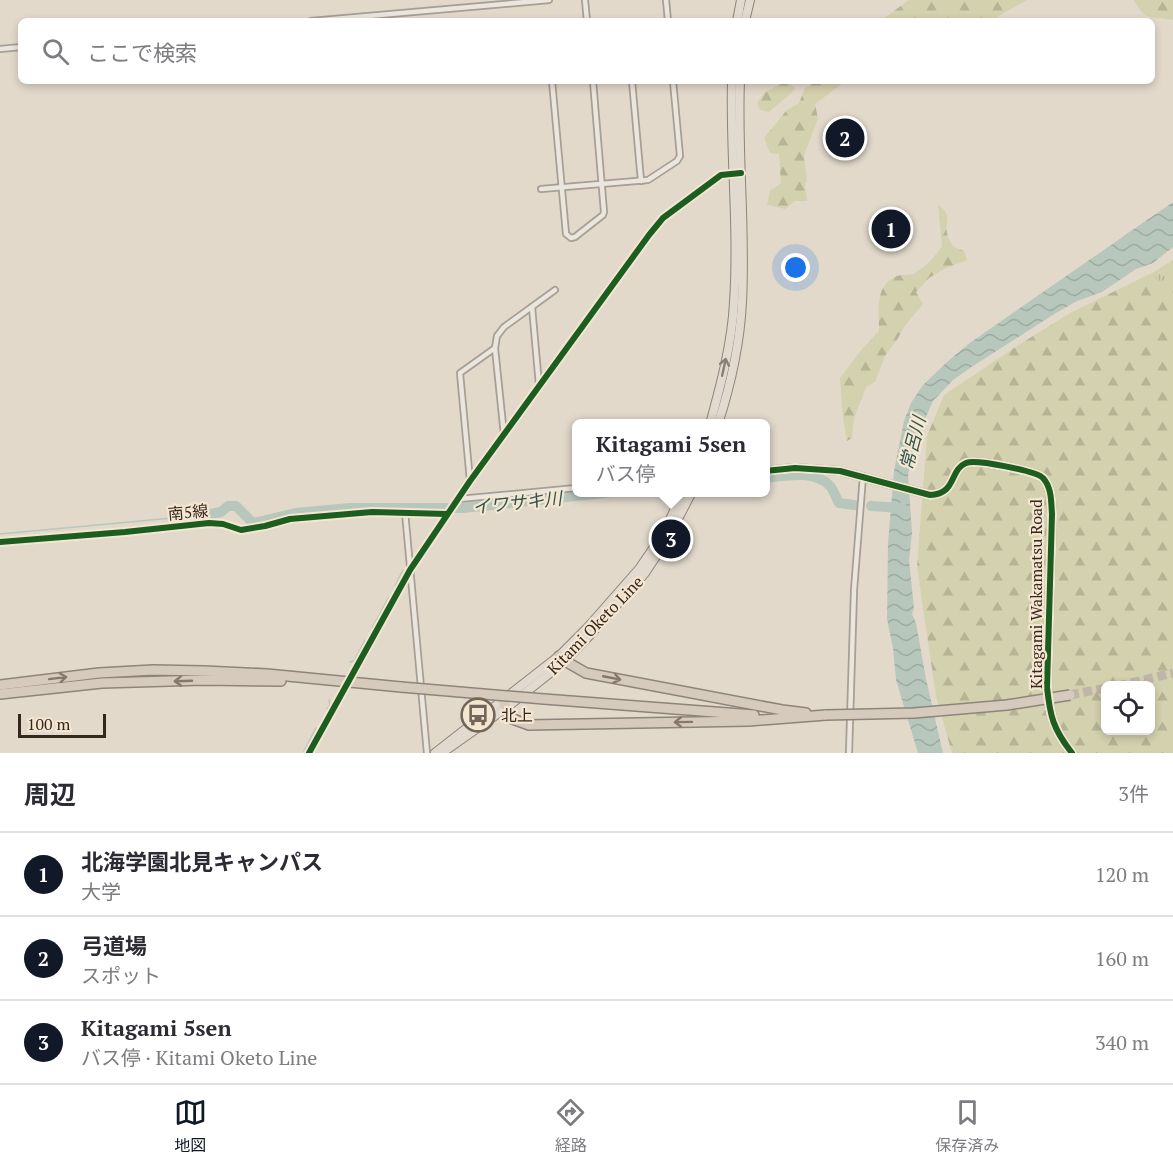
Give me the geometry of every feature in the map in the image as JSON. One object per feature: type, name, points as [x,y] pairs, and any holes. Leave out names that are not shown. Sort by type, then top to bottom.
[{"type":"highway","points":[[562,658],[586,673],[782,710],[826,715]]},
{"type":"highway","points":[[0,685],[99,673],[204,670],[750,715],[914,713],[1007,705],[1071,695]]},
{"type":"highway","points":[[0,694],[102,683],[204,680],[367,684]]},
{"type":"highway","points":[[505,704],[510,718],[529,725],[749,721],[826,715]]},
{"type":"main road","points":[[738,18],[741,0]]},
{"type":"main road","points":[[746,18],[750,0]]},
{"type":"main road","points":[[719,419],[733,367],[742,302],[732,84]]},
{"type":"main road","points":[[711,419],[724,366],[734,302],[740,84]]},
{"type":"main road","name":"Kitami Oketo Line","points":[[562,658],[639,569],[663,534],[681,497]]},
{"type":"main road","name":"Kitami Oketo Line","points":[[442,753],[562,658],[599,625],[645,573],[668,538],[689,497]]},
{"type":"main road","name":"Kitami Oketo Line","points":[[435,753],[505,704]]},
{"type":"street","points":[[342,18],[549,0]]},
{"type":"street","points":[[585,0],[587,18]]},
{"type":"street","points":[[666,0],[668,18]]},
{"type":"street","points":[[0,49],[18,47]]},
{"type":"street","points":[[552,84],[566,234],[571,238],[603,215],[592,84]]},
{"type":"street","points":[[632,84],[641,181]]},
{"type":"street","points":[[541,189],[648,180],[677,161],[680,156],[673,84]]},
{"type":"street","points":[[354,673],[410,570],[450,510],[663,218],[721,175],[737,173]]},
{"type":"street","points":[[504,435],[495,348],[497,336],[504,327],[555,290]]},
{"type":"street","points":[[532,307],[539,386]]},
{"type":"street","points":[[470,482],[460,373],[495,348]]},
{"type":"street","name":"Kitagami Wakamatsu Road","points":[[770,470],[795,468],[840,471],[930,495],[939,495],[946,490],[960,468],[967,463],[978,461],[1027,471],[1042,477],[1050,490],[1052,514],[1047,687],[1053,724],[1072,753]]},
{"type":"street","points":[[849,753],[854,590],[866,477]]},
{"type":"street","points":[[459,499],[572,488]]},
{"type":"street","name":"南5線","points":[[0,542],[209,523],[249,530],[290,519],[372,512],[450,510]]},
{"type":"street","points":[[405,512],[427,753]]},
{"type":"street","points":[[309,753],[343,691]]},
{"type":"green space","points":[[909,0],[1027,0],[995,18],[884,18]]},
{"type":"green space","points":[[1134,0],[1173,0],[1173,20],[1150,17],[1138,7]]},
{"type":"green space","points":[[781,84],[790,84],[796,89],[769,112],[760,110],[757,103],[765,92]]},
{"type":"green space","points":[[812,84],[842,84],[815,104],[818,119],[804,155],[807,201],[795,201],[785,209],[767,205],[770,191],[781,183],[779,154],[770,153],[764,138],[786,111],[799,103],[805,88]]},
{"type":"green space","points":[[938,205],[946,214],[950,241],[954,247],[964,251],[967,260],[929,278],[916,292],[923,304],[885,356],[875,382],[866,387],[854,418],[852,438],[847,441],[840,378],[879,331],[879,300],[884,286],[897,276],[915,273],[930,261],[942,246]]},
{"type":"green space","points":[[1173,260],[1173,753],[952,753],[936,696],[917,567],[927,436],[944,395],[1070,313],[1154,272]]},
{"type":"green space","points":[[1173,260],[1173,312],[1166,307],[1154,272]]},
{"type":"water","name":"常呂川","points":[[1173,202],[1173,247],[1153,263],[1136,269],[1102,292],[1077,301],[1056,313],[973,366],[953,380],[933,401],[922,426],[908,474],[912,533],[909,560],[914,608],[912,614],[916,623],[943,753],[918,753],[896,680],[887,619],[888,544],[894,471],[904,421],[911,403],[923,385],[971,342]]},
{"type":"waterway","name":"イワサキ川","points":[[770,477],[790,475],[816,477],[830,486],[839,503],[854,505]]},
{"type":"waterway","name":"イワサキ川","points":[[205,515],[221,512],[228,506],[236,506],[253,523],[296,513],[350,508],[463,508],[572,496]]},
{"type":"waterway","name":"イワサキ川","points":[[871,506],[902,508]]},
{"type":"waterway","name":"イワサキ川","points":[[0,534],[205,515]]},
{"type":"waterway","points":[[395,586],[403,570]]},
{"type":"waterway","points":[[372,628],[389,597]]},
{"type":"waterway","points":[[350,662],[354,661],[365,640]]},
{"type":"waterway","points":[[327,709],[330,705],[329,700]]},
{"type":"waterway","points":[[304,751],[316,728]]},
{"type":"tunnel","points":[[1139,681],[1173,673]]},
{"type":"tunnel","points":[[1070,695],[1101,689]]},
{"type":"cycle path","points":[[309,753],[410,570],[470,481],[649,235],[663,218],[721,175],[741,173]]},
{"type":"cycle path","points":[[770,470],[795,468],[840,471],[930,495],[945,491],[961,466],[972,462],[1006,466],[1043,478],[1050,491],[1052,514],[1047,687],[1054,722],[1060,737],[1072,753]]},
{"type":"cycle path","points":[[0,542],[209,523],[223,524],[241,530],[290,519],[372,512],[447,514]]},
{"type":"place","name":"弓道場","points":[[845,138]]},
{"type":"place","name":"北海学園北見キャンパス","points":[[891,229]]},
{"type":"place","name":"Kitagami 5sen","points":[[671,539]]},
{"type":"place","name":"北上","points":[[478,715]]}]
